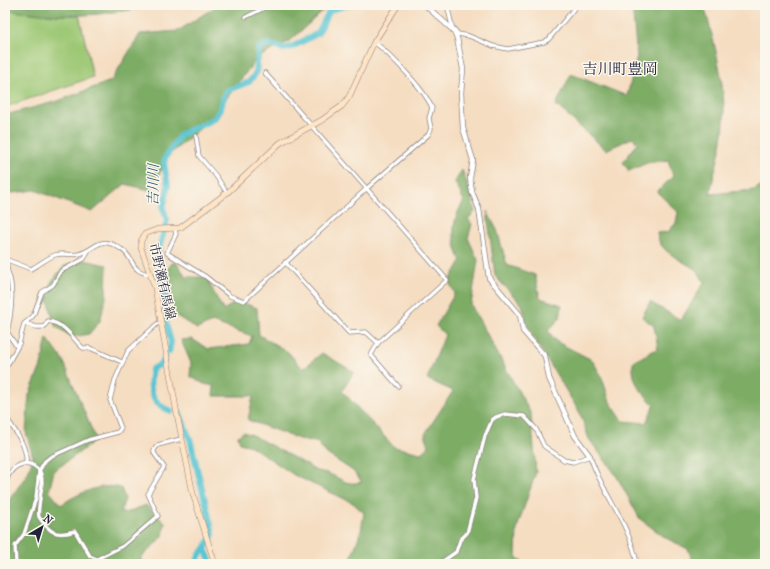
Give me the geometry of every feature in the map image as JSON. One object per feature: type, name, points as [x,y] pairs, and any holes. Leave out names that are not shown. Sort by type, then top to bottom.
[{"type":"main road","name":"市野瀬有馬線","points":[[215,564],[193,494],[181,439],[155,288],[141,248],[141,241],[145,234],[158,229],[174,230],[180,228],[226,193],[272,149],[334,113],[349,97],[374,42],[398,5]]},
{"type":"street","points":[[246,18],[270,5]]},
{"type":"street","points":[[425,5],[458,34],[469,36],[501,48],[521,47],[544,42],[549,39],[577,5]]},
{"type":"street","points":[[447,5],[457,38],[463,69],[461,93],[463,128],[473,160],[470,178],[472,192],[479,210],[489,278],[520,315],[523,331],[545,356],[549,378],[575,436],[590,456],[595,471],[611,499],[634,546],[637,564]]},
{"type":"street","points":[[174,230],[176,234],[167,254],[206,277],[236,299],[244,301],[285,262],[432,130],[428,118],[432,108],[431,104],[417,86],[374,42]]},
{"type":"street","points":[[265,73],[304,117],[310,126],[447,280],[378,343],[371,355],[398,386]]},
{"type":"street","points":[[196,136],[199,156],[216,176],[226,193]]},
{"type":"street","points":[[17,347],[7,332],[12,296],[11,282],[6,266],[6,259],[31,269],[53,255],[77,254],[96,244],[105,242],[122,249],[136,269],[141,273],[150,274]]},
{"type":"street","points":[[5,369],[17,347],[25,323],[33,316],[42,292],[53,285],[61,271],[84,259],[90,248]]},
{"type":"street","points":[[285,262],[349,333],[366,332],[378,343]]},
{"type":"street","points":[[25,323],[36,327],[44,327],[48,321],[54,322],[68,329],[83,348],[90,348],[122,362]]},
{"type":"street","points":[[16,564],[15,546],[24,534],[36,498],[39,470],[50,457],[59,452],[92,438],[118,432],[120,424],[110,400],[115,380],[122,362],[135,342],[161,322]]},
{"type":"street","points":[[442,564],[456,552],[460,540],[467,533],[476,498],[474,479],[485,436],[492,420],[496,417],[505,414],[524,416],[536,429],[544,446],[564,460],[573,462],[590,456]]},
{"type":"street","points":[[5,416],[15,430],[23,447],[27,457],[26,463]]},
{"type":"street","points":[[5,491],[6,480],[14,467],[26,463],[39,470],[42,478],[39,517],[53,532],[66,534],[75,531],[90,556],[97,559],[123,546],[158,516],[148,494],[164,467],[154,453],[154,450],[158,445],[181,439]]},
{"type":"green space","points":[[5,5],[77,5],[93,77],[5,107]]},
{"type":"green space","points":[[5,5],[147,5],[126,11],[72,15],[5,10]]},
{"type":"green space","points":[[218,5],[329,5],[290,41],[257,58],[210,120],[170,154],[150,190],[125,184],[92,212],[35,190],[5,194],[5,115],[58,101],[111,81],[140,34],[178,31]]},
{"type":"green space","points":[[632,5],[704,5],[718,61],[724,104],[724,129],[710,194],[754,190],[765,183],[765,564],[694,564],[688,549],[666,538],[640,519],[616,475],[589,439],[580,413],[529,330],[522,305],[495,276],[487,211],[497,230],[507,265],[535,275],[540,298],[562,305],[560,318],[548,331],[557,342],[592,360],[601,375],[610,402],[623,421],[646,423],[654,405],[638,386],[634,376],[633,362],[658,348],[654,326],[642,317],[650,302],[681,320],[704,282],[697,271],[672,255],[658,240],[657,233],[668,232],[676,223],[678,212],[657,192],[673,176],[668,160],[647,163],[629,171],[623,162],[638,143],[632,138],[606,150],[556,105],[571,74],[627,96],[637,57]]},
{"type":"green space","points":[[462,170],[472,197],[475,212],[468,219],[472,224],[468,238],[478,260],[471,305],[531,414],[536,472],[517,528],[516,556],[524,564],[349,564],[361,531],[364,513],[353,503],[294,475],[251,446],[240,443],[238,436],[243,432],[250,434],[317,471],[334,476],[348,483],[362,482],[353,471],[327,454],[317,442],[299,439],[248,420],[253,396],[213,396],[214,386],[204,384],[190,376],[191,363],[181,340],[192,339],[208,349],[249,344],[252,336],[212,322],[197,329],[164,308],[161,301],[162,276],[172,263],[177,263],[186,277],[206,277],[223,310],[238,301],[257,308],[259,335],[288,352],[303,369],[322,353],[354,372],[342,391],[394,447],[421,453],[429,446],[425,434],[453,391],[427,379],[445,335],[436,326],[455,293],[449,282],[461,261],[455,246],[454,231],[457,216],[464,201],[455,182]]},
{"type":"green space","points":[[83,260],[107,265],[106,298],[100,321],[89,334],[72,337],[55,326],[48,299],[51,282],[64,266]]},
{"type":"green space","points":[[47,338],[63,360],[96,440],[54,471],[49,491],[61,505],[82,493],[97,488],[121,488],[125,499],[120,513],[129,512],[146,505],[165,523],[163,536],[140,559],[148,564],[5,564],[5,506],[28,473],[33,457],[26,432],[29,395],[41,366]]},
{"type":"waterway","name":"吉川川","points":[[169,352],[171,342],[166,324],[163,268],[157,256],[167,220],[163,208],[168,186],[164,163],[166,156],[181,134],[214,119],[221,108],[224,96],[228,90],[249,82],[256,73],[259,48],[269,44],[283,49],[292,47],[318,33],[330,10],[348,5]]},
{"type":"waterway","name":"吉川川","points":[[165,358],[161,364],[152,369],[150,383],[155,400],[164,408],[171,411]]},
{"type":"waterway","name":"吉川川","points":[[180,414],[190,439],[213,534],[205,549],[212,564]]},
{"type":"waterway","points":[[197,564],[199,555],[205,549]]},
{"type":"district","name":"吉川町豊岡","points":[[620,69]]}]
